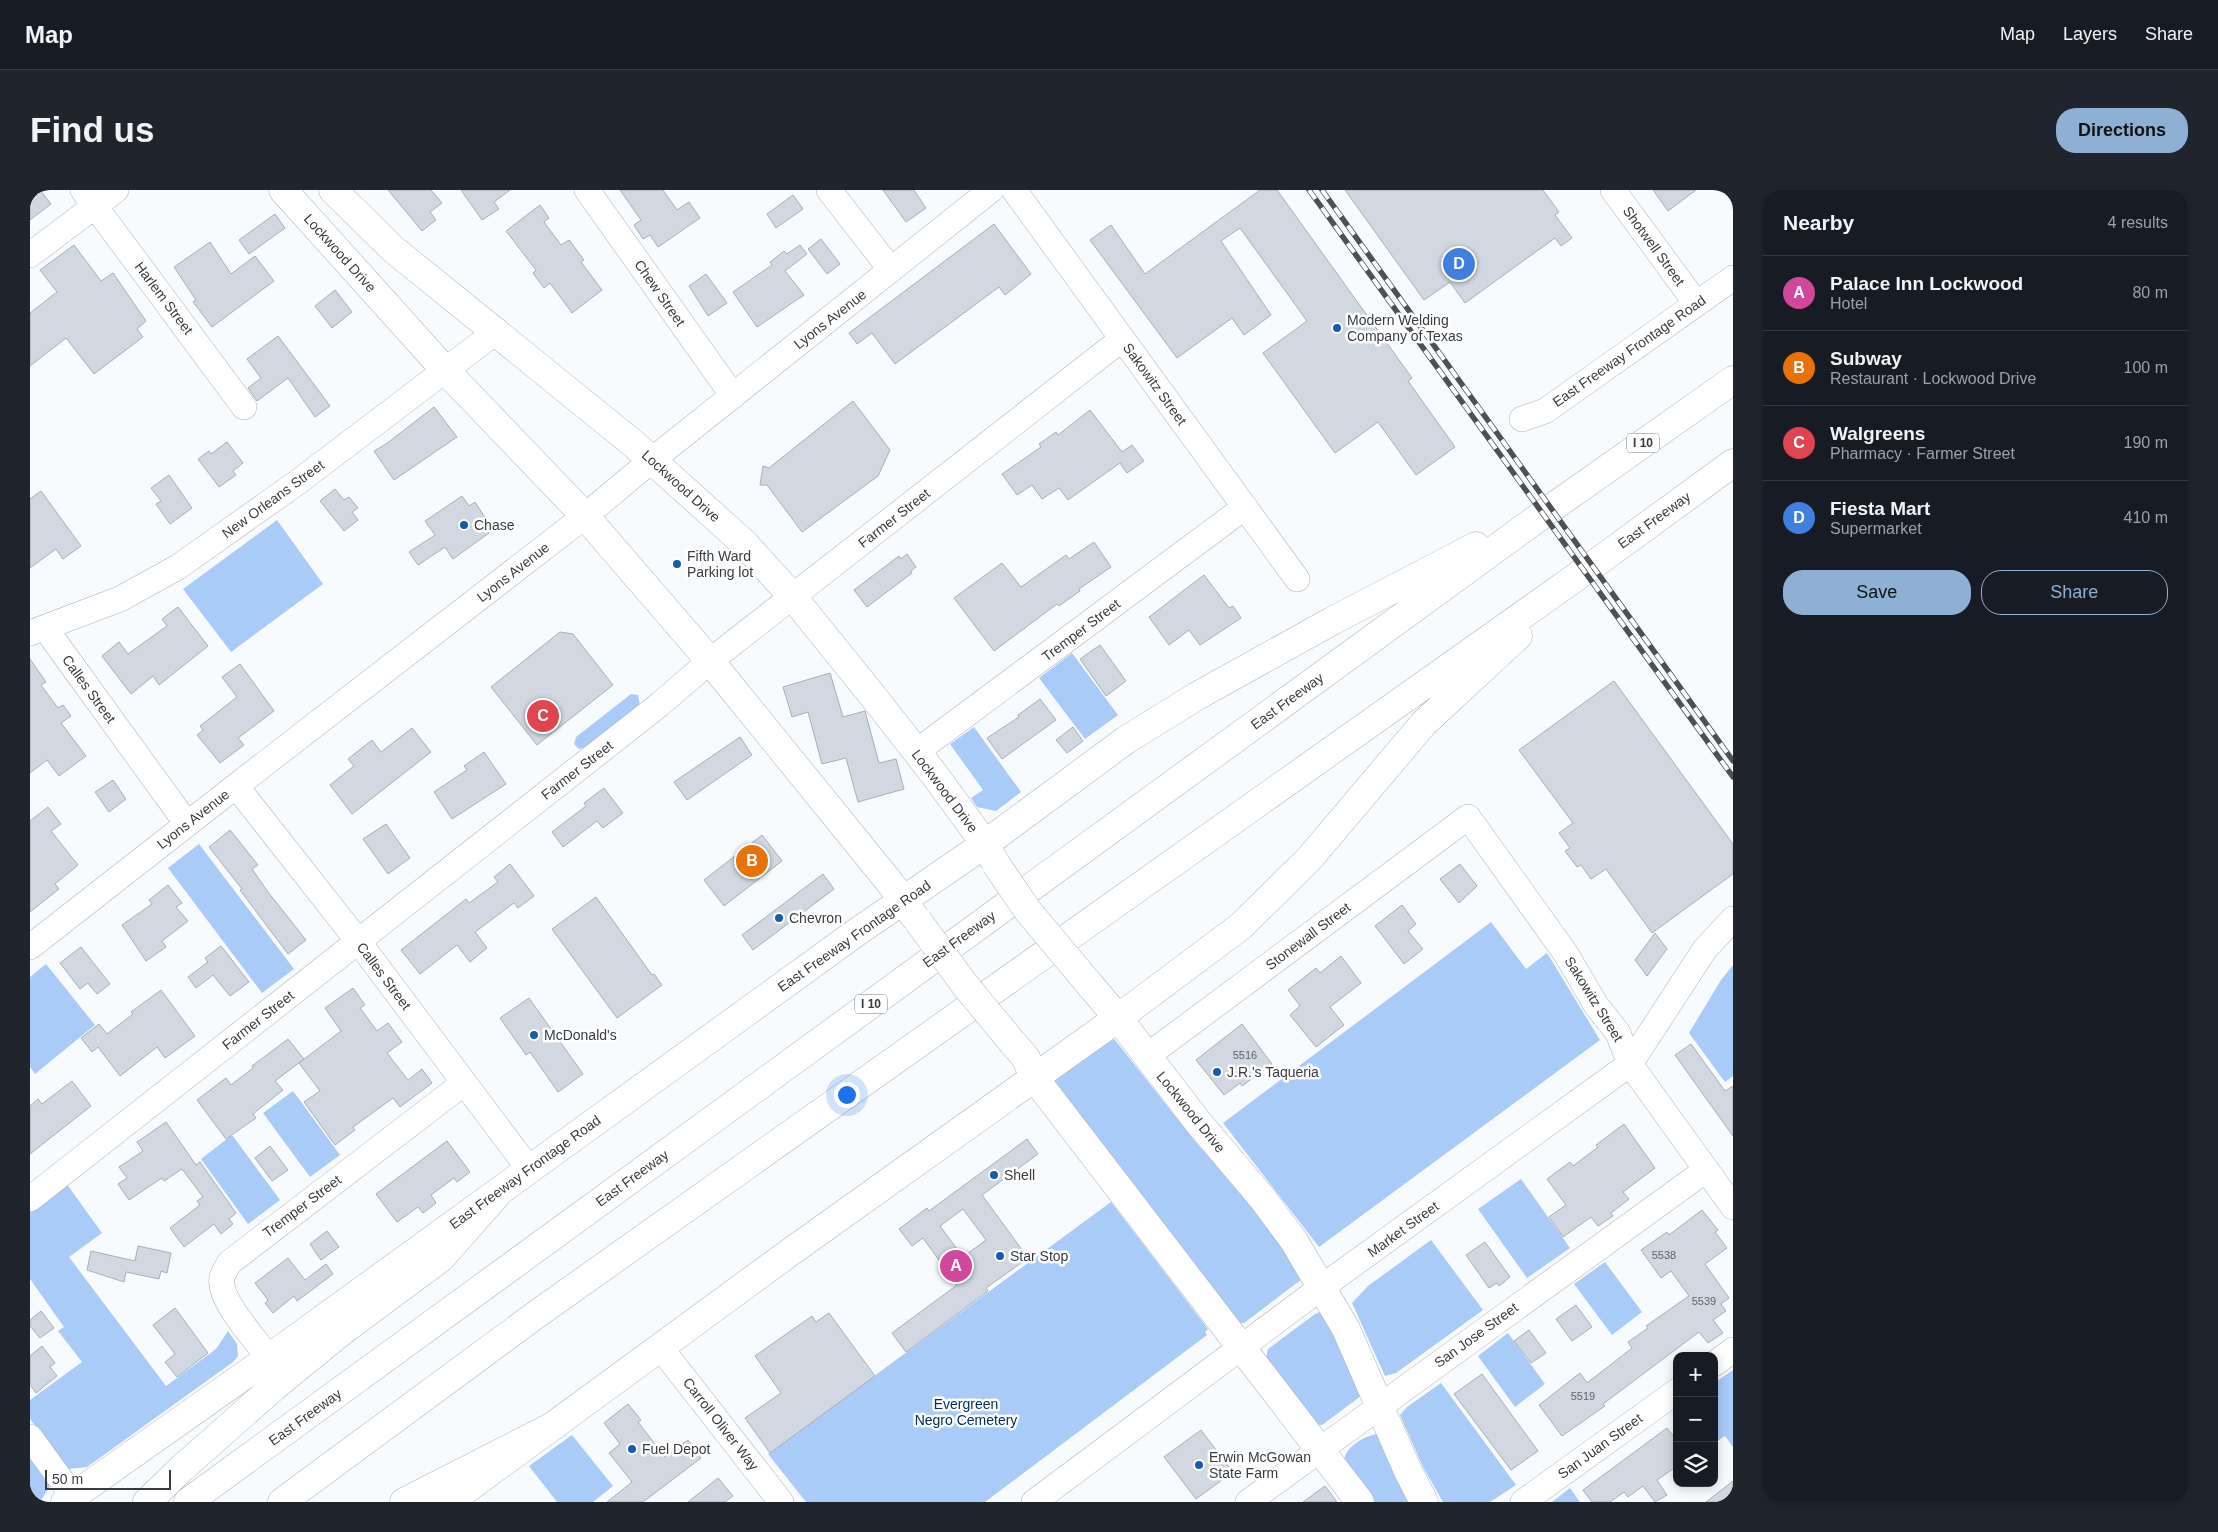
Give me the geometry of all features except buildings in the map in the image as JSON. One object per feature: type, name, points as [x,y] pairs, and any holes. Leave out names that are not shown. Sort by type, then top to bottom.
[{"type":"main road","name":"Lockwood Drive","points":[[283,190],[446,371],[586,516],[710,661],[911,911],[988,1014],[1026,1058],[1034,1078],[1360,1502]]},
{"type":"main road","name":"Lockwood Drive","points":[[333,190],[393,249],[497,331],[652,460],[739,538],[792,596],[916,752],[1028,910],[1118,1018],[1198,1122],[1263,1199],[1294,1241],[1346,1330],[1380,1404],[1406,1469],[1424,1502]]},
{"type":"main road","name":"East Freeway","points":[[188,1502],[1553,507],[1733,380]]},
{"type":"main road","name":"East Freeway","points":[[282,1502],[537,1314],[1596,563],[1733,463]]},
{"type":"main road","name":"East Freeway Frontage Road","points":[[69,1499],[269,1358],[857,932],[911,911],[990,854],[1126,740],[1197,696],[1349,612],[1553,507]]},
{"type":"main road","points":[[449,1502],[660,1347],[1118,1018],[1241,926],[1309,859],[1424,724],[1596,563]]},
{"type":"main road","points":[[147,1502],[274,1386],[345,1329],[441,1258],[500,1190]]},
{"type":"main road","points":[[404,1502],[555,1425]]},
{"type":"street","points":[[30,255],[89,198],[116,190]]},
{"type":"street","name":"Chew Street","points":[[587,190],[733,396]]},
{"type":"street","points":[[829,190],[892,270]]},
{"type":"street","name":"Lyons Avenue","points":[[30,947],[586,516],[652,460],[991,190]]},
{"type":"street","name":"Sakowitz Street","points":[[1014,190],[1297,579]]},
{"type":"street","name":"Shotwell Street","points":[[1613,190],[1696,303]]},
{"type":"street","name":"Harlem Street","points":[[89,198],[244,407]]},
{"type":"street","name":"East Freeway Frontage Road","points":[[1522,419],[1545,411],[1733,278]]},
{"type":"street","name":"New Orleans Street","points":[[37,631],[120,599],[178,567],[298,482],[497,331]]},
{"type":"street","name":"Farmer Street","points":[[30,1199],[659,705],[710,661],[792,596],[1122,339]]},
{"type":"street","name":"Tremper Street","points":[[916,752],[1244,507]]},
{"type":"street","name":"Calles Street","points":[[37,631],[187,824]]},
{"type":"street","name":"Calles Street","points":[[236,786],[358,941],[530,1168]]},
{"type":"street","name":"Sakowitz Street","points":[[1468,817],[1566,954],[1596,1005],[1618,1033],[1630,1064],[1733,1207]]},
{"type":"street","name":"Stonewall Street","points":[[1147,1056],[1468,817]]},
{"type":"street","name":"Market Street","points":[[1034,1502],[1322,1287],[1630,1064],[1706,949],[1733,919]]},
{"type":"street","name":"Tremper Street","points":[[269,1358],[229,1304],[223,1291],[222,1278],[229,1263],[464,1083]]},
{"type":"street","name":"San Jose Street","points":[[1248,1502],[1380,1404],[1706,1170]]},
{"type":"street","name":"Carroll Oliver Way","points":[[660,1347],[781,1502]]},
{"type":"street","points":[[1718,1361],[1733,1350]]},
{"type":"street","name":"San Juan Street","points":[[1523,1502],[1673,1394]]},
{"type":"street","points":[[30,1437],[69,1499]]},
{"type":"green space","points":[[277,520],[323,584],[231,652],[183,589]]},
{"type":"green space","points":[[1072,653],[1118,715],[1085,739],[1039,678]]},
{"type":"green space","points":[[631,694],[638,695],[640,705],[587,747],[579,749],[574,744],[576,737]]},
{"type":"green space","points":[[974,727],[1021,792],[996,811],[977,807],[971,798],[983,790],[950,744]]},
{"type":"green space","points":[[199,844],[294,969],[262,993],[168,868]]},
{"type":"green space","points":[[1491,922],[1526,969],[1547,953],[1600,1040],[1319,1247],[1223,1123]]},
{"type":"green space","points":[[46,964],[95,1025],[35,1074],[30,1067],[30,977]]},
{"type":"green space","points":[[1733,965],[1733,1076],[1725,1082],[1689,1033],[1721,980]]},
{"type":"green space","points":[[1111,1039],[1115,1040],[1198,1145],[1224,1171],[1264,1218],[1302,1279],[1244,1323],[1237,1323],[1053,1082]]},
{"type":"green space","points":[[293,1091],[340,1155],[310,1177],[263,1113]]},
{"type":"green space","points":[[232,1135],[280,1200],[248,1224],[201,1159]]},
{"type":"green space","points":[[1521,1179],[1570,1248],[1527,1278],[1478,1209]]},
{"type":"green space","points":[[66,1183],[102,1233],[69,1257],[166,1386],[216,1349],[228,1331],[237,1344],[238,1356],[233,1362],[87,1467],[68,1469],[30,1419],[30,1400],[82,1362],[58,1331],[64,1327],[30,1279],[30,1211]]},
{"type":"green space","name":"Evergreen Negro Cemetery","points":[[1111,1202],[1208,1329],[1205,1332],[1207,1335],[985,1502],[806,1502],[768,1454]]},
{"type":"green space","points":[[1431,1240],[1483,1310],[1396,1373],[1385,1376],[1352,1303],[1368,1286]]},
{"type":"green space","points":[[1605,1262],[1642,1312],[1612,1335],[1574,1284]]},
{"type":"green space","points":[[1320,1312],[1324,1314],[1361,1396],[1322,1425],[1317,1425],[1266,1358],[1268,1349]]},
{"type":"green space","points":[[1508,1333],[1545,1384],[1515,1407],[1478,1356]]},
{"type":"green space","points":[[1733,1370],[1733,1447],[1725,1436],[1718,1440],[1718,1380]]},
{"type":"green space","points":[[1441,1383],[1516,1485],[1490,1502],[1443,1502],[1423,1467],[1400,1415],[1407,1407]]},
{"type":"green space","points":[[1376,1434],[1382,1438],[1414,1502],[1375,1502],[1344,1463],[1350,1448],[1365,1438]]},
{"type":"green space","points":[[572,1435],[613,1486],[593,1502],[557,1502],[529,1466]]},
{"type":"green space","points":[[30,1449],[52,1483],[40,1502],[30,1502]]},
{"type":"green space","points":[[1570,1488],[1580,1502],[1552,1502]]},
{"type":"railway","points":[[1309,190],[1733,777]]},
{"type":"railway","points":[[1322,190],[1733,761]]},
{"type":"place","name":"Fiesta Mart","points":[[1459,264]]},
{"type":"place","name":"Modern Welding Company of Texas","points":[[1337,328]]},
{"type":"place","name":"Chase","points":[[464,525]]},
{"type":"place","name":"Fifth Ward Parking lot","points":[[677,564]]},
{"type":"place","name":"Walgreens","points":[[543,716]]},
{"type":"place","name":"Subway","points":[[752,861]]},
{"type":"place","name":"Chevron","points":[[779,918]]},
{"type":"place","name":"McDonald's","points":[[534,1035]]},
{"type":"place","name":"J.R.'s Taqueria","points":[[1217,1072]]},
{"type":"place","name":"Shell","points":[[994,1175]]},
{"type":"place","name":"Star Stop","points":[[1000,1256]]},
{"type":"place","name":"Palace Inn Lockwood","points":[[956,1266]]},
{"type":"place","name":"Fuel Depot","points":[[632,1449]]},
{"type":"place","name":"Erwin McGowan State Farm","points":[[1199,1465]]}]
